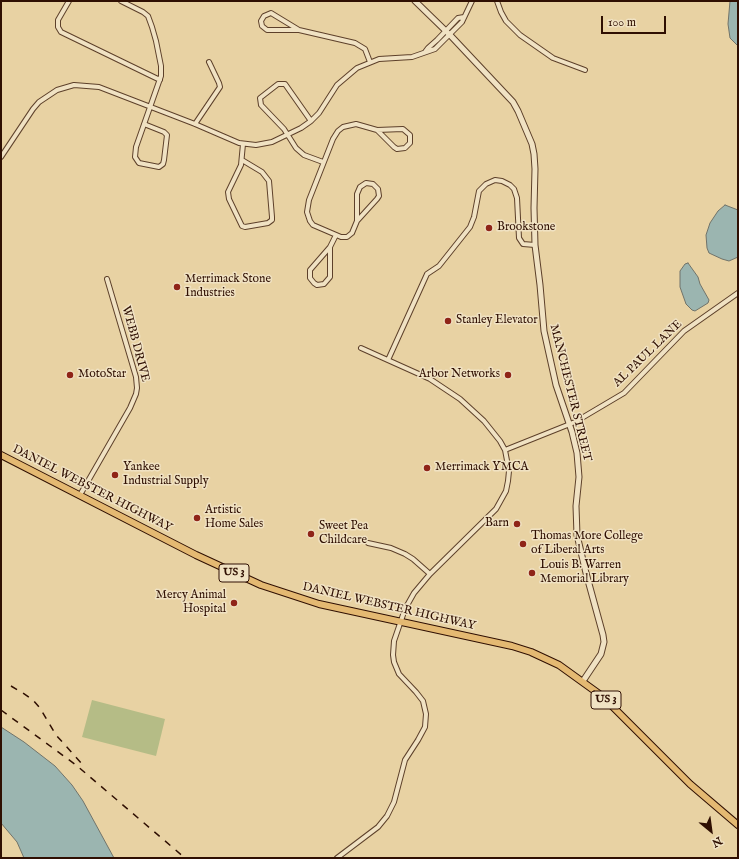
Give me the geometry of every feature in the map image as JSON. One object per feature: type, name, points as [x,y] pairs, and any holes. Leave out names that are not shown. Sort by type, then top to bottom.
[{"type":"main road","name":"DANIEL WEBSTER HIGHWAY","points":[[1,455],[215,564],[260,585],[312,602],[523,649],[559,665],[583,681],[612,705],[694,788],[738,825]]},
{"type":"street","points":[[69,1],[58,20],[58,27],[61,32],[160,80]]},
{"type":"street","points":[[121,1],[143,12],[150,19],[161,66],[162,72],[160,80],[150,107],[144,124],[136,147],[135,157],[139,163],[159,167],[163,164],[167,135],[164,132],[144,124]]},
{"type":"street","name":"MANCHESTER STREET","points":[[415,1],[446,30],[513,102],[528,134],[534,154],[535,245],[546,346],[578,462],[579,478],[576,506],[577,535],[604,642],[601,654],[583,681]]},
{"type":"street","points":[[1,157],[36,105],[51,93],[74,85],[99,87],[243,144],[265,144],[288,135],[311,121],[319,113],[330,94],[341,81],[357,68],[370,62],[388,58],[412,57],[435,49],[462,22],[472,1]]},
{"type":"street","points":[[497,1],[506,21],[520,35],[553,58],[585,70]]},
{"type":"street","points":[[299,30],[271,13],[264,16],[261,21],[262,26],[267,30],[299,30],[359,45],[365,49],[370,62]]},
{"type":"street","points":[[425,52],[458,18],[464,17]]},
{"type":"street","points":[[195,124],[220,88],[209,62]]},
{"type":"street","points":[[311,121],[287,86],[282,83],[278,84],[261,96],[259,102],[260,105],[284,128],[294,145],[301,153],[323,162]]},
{"type":"street","points":[[357,221],[358,190],[362,184],[373,184],[378,189],[379,196],[357,221],[352,233],[347,237],[341,237],[313,225],[307,212],[309,200],[334,136],[343,127],[359,124],[377,130],[401,129],[405,130],[410,135],[410,143],[404,149],[395,148],[377,130]]},
{"type":"street","points":[[242,160],[262,172],[269,181],[272,220],[268,223],[245,227],[242,226],[229,199],[229,188],[242,160],[243,144]]},
{"type":"street","points":[[388,360],[427,274],[439,266],[470,227],[473,221],[479,191],[486,184],[494,180],[502,181],[514,189],[517,198],[519,238],[523,244],[535,245]]},
{"type":"street","points":[[330,247],[330,277],[324,284],[317,285],[310,278],[310,270],[330,247],[336,235]]},
{"type":"street","name":"WEBB DRIVE","points":[[80,495],[130,408],[137,388],[136,377],[107,280]]},
{"type":"street","name":"AL PAUL LANE","points":[[505,450],[569,425],[589,415],[624,393],[684,331],[738,293]]},
{"type":"street","points":[[337,858],[378,827],[387,816],[394,802],[406,760],[425,727],[426,714],[422,701],[416,692],[399,674],[394,662],[394,642],[400,622],[410,600],[430,574],[489,516],[502,500],[508,481],[509,471],[505,450],[500,440],[484,421],[454,395],[430,379],[361,348]]},
{"type":"street","points":[[368,543],[390,548],[405,554],[417,562],[430,574]]},
{"type":"green space","points":[[92,700],[165,719],[156,756],[82,737]]},
{"type":"water","points":[[730,1],[738,1],[738,46],[730,38],[728,24]]},
{"type":"water","points":[[725,205],[738,210],[738,257],[729,261],[709,253],[706,235],[710,223],[718,211]]},
{"type":"water","points":[[688,263],[698,277],[700,284],[709,300],[708,303],[695,311],[686,304],[680,287],[680,271],[685,264]]},
{"type":"water","points":[[1,727],[24,742],[55,766],[72,785],[83,801],[114,858],[24,858],[17,842],[1,823]]},
{"type":"railway","points":[[11,686],[33,700],[40,708],[56,735],[83,765]]},
{"type":"railway","points":[[1,710],[76,765],[185,858]]},
{"type":"place","name":"Brookstone","points":[[489,228]]},
{"type":"place","name":"Merrimack Stone Industries","points":[[177,287]]},
{"type":"place","name":"Stanley Elevator","points":[[448,321]]},
{"type":"place","name":"MotoStar","points":[[70,375]]},
{"type":"place","name":"Arbor Networks","points":[[508,375]]},
{"type":"place","name":"Merrimack YMCA","points":[[427,468]]},
{"type":"place","name":"Yankee Industrial Supply","points":[[115,475]]},
{"type":"place","name":"Artistic Home Sales","points":[[197,518]]},
{"type":"place","name":"Barn","points":[[517,524]]},
{"type":"place","name":"Sweet Pea Childcare","points":[[311,534]]},
{"type":"place","name":"Thomas More College of Liberal Arts","points":[[523,544]]},
{"type":"place","name":"Louis B. Warren Memorial Library","points":[[532,573]]},
{"type":"place","name":"Mercy Animal Hospital","points":[[234,603]]}]
